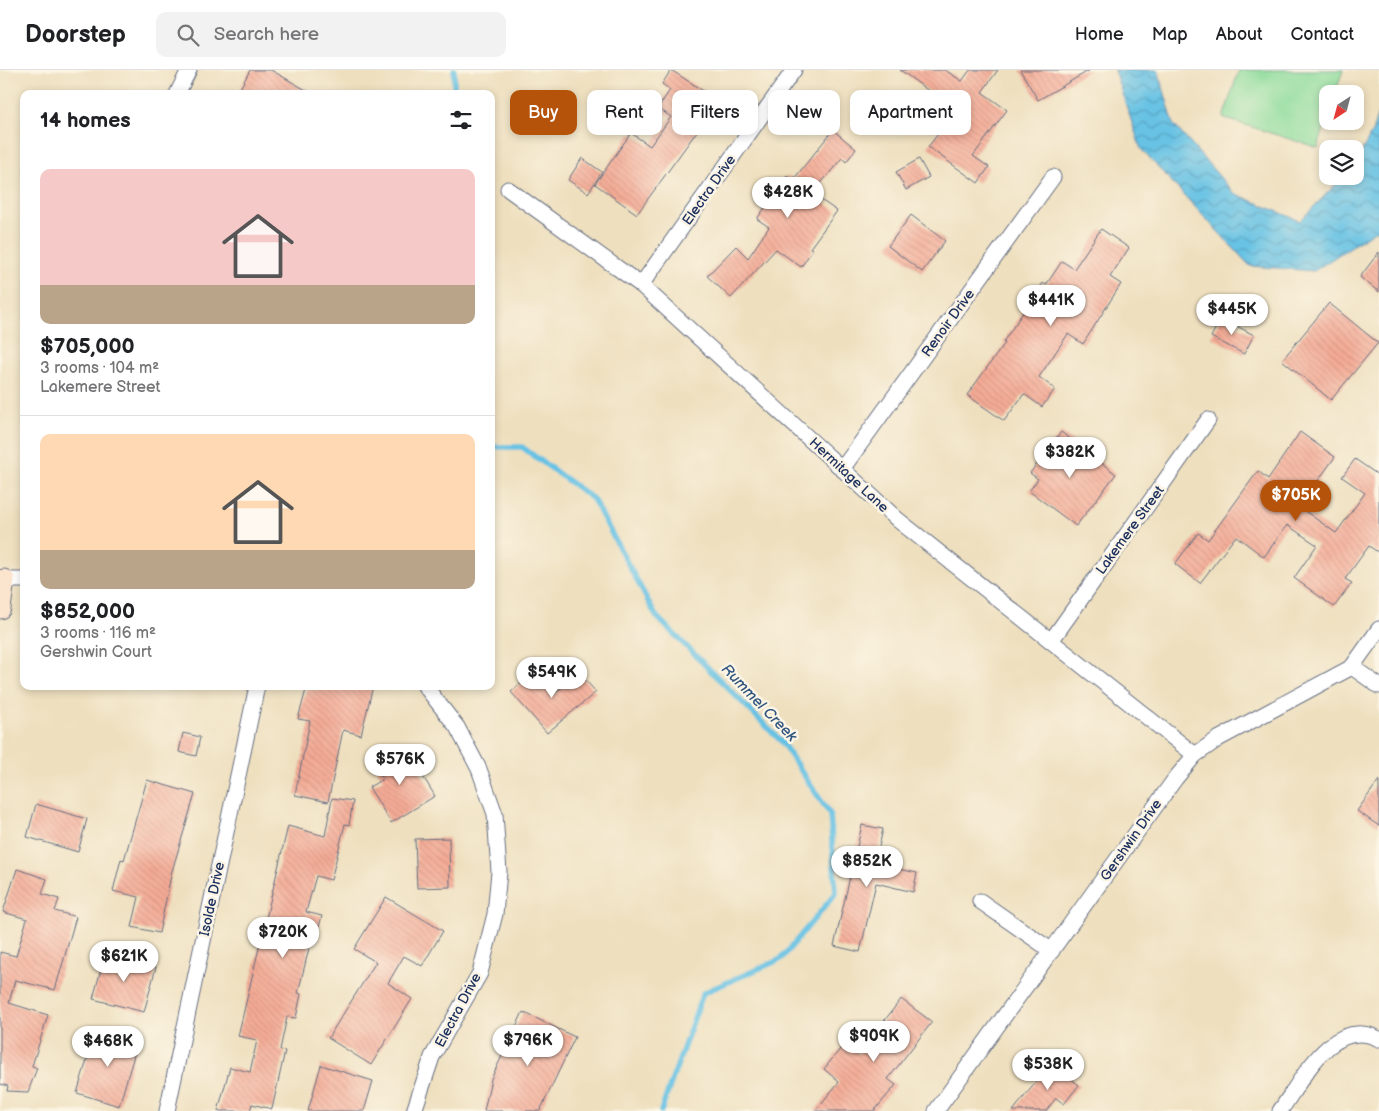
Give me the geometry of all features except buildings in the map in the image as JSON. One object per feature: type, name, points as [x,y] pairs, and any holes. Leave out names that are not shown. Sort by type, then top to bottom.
[{"type":"main road","points":[[0,608],[9,580]]},
{"type":"street","points":[[179,90],[189,70]]},
{"type":"street","name":"Electra Drive","points":[[641,286],[794,70]]},
{"type":"street","name":"Renoir Drive","points":[[842,469],[1053,177]]},
{"type":"street","name":"Hermitage Lane","points":[[508,189],[641,286],[905,526],[1195,755]]},
{"type":"street","name":"Lakemere Street","points":[[1051,640],[1208,420]]},
{"type":"street","name":"Gershwin Drive","points":[[936,1111],[1175,778],[1195,755],[1218,739],[1352,667],[1379,629]]},
{"type":"street","points":[[1352,667],[1379,686]]},
{"type":"street","name":"Isolde Drive","points":[[167,1111],[255,690]]},
{"type":"street","name":"Electra Drive","points":[[414,1111],[432,1058],[480,972],[495,914],[499,872],[495,814],[479,769],[457,727],[428,690]]},
{"type":"street","points":[[980,900],[1052,951]]},
{"type":"street","points":[[1280,1111],[1330,1043],[1347,1035],[1369,1034],[1379,1039]]},
{"type":"green space","points":[[1239,70],[1343,70],[1338,85],[1319,85],[1319,130],[1324,130],[1318,148],[1223,118]]},
{"type":"water","points":[[1114,70],[1158,70],[1174,125],[1234,193],[1300,221],[1335,185],[1364,185],[1364,147],[1372,132],[1379,110],[1379,228],[1314,271],[1250,266],[1141,149]]},
{"type":"waterway","name":"Rummel Creek","points":[[454,70],[454,90]]},
{"type":"waterway","name":"Rummel Creek","points":[[495,447],[522,447],[593,499],[656,616],[781,741],[830,814],[836,893],[781,959],[703,993],[661,1111]]}]
